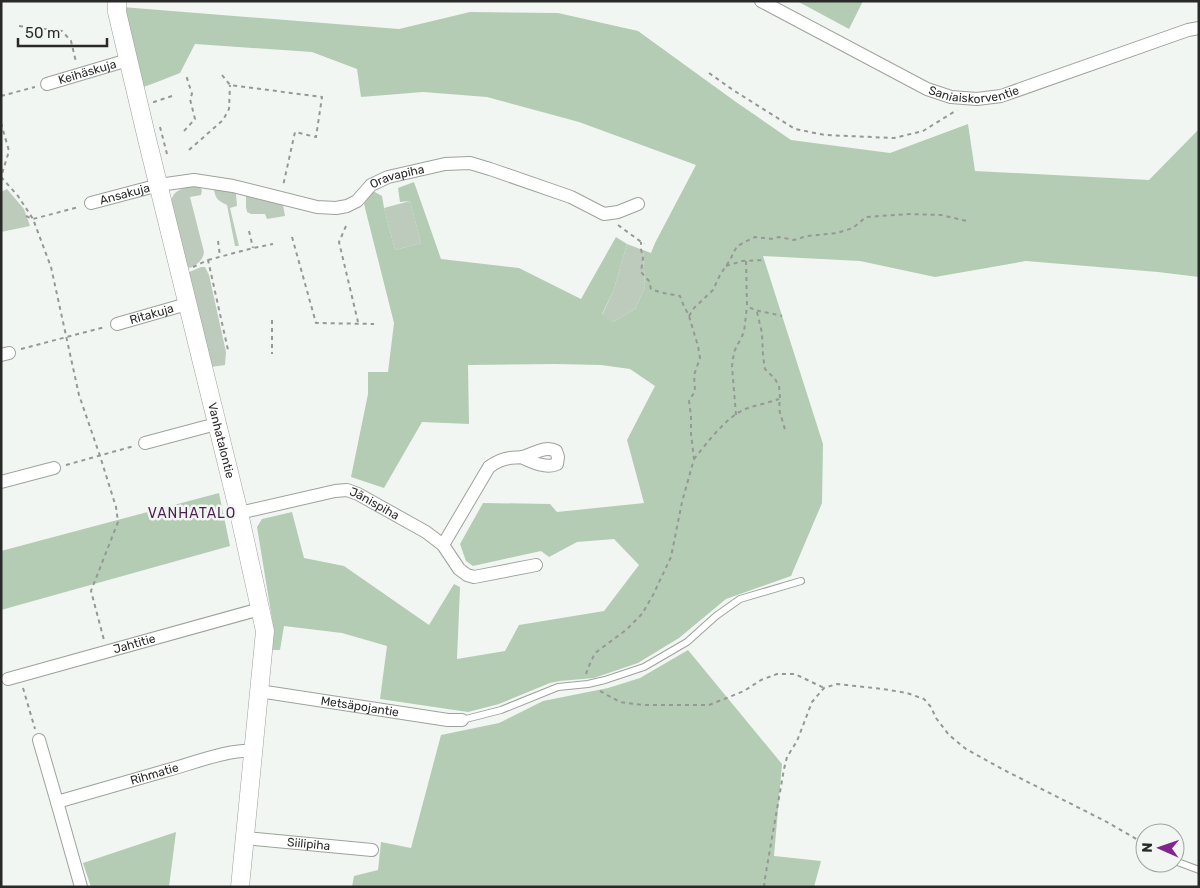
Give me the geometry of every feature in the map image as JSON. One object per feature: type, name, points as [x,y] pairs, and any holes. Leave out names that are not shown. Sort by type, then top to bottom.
[{"type":"street","name":"Vanhatalontie","points":[[117,1],[128,60],[239,514],[265,631],[240,887]]},
{"type":"street","name":"Saniaiskorventie","points":[[760,1],[927,90],[951,97],[977,100],[1001,96],[1199,28]]},
{"type":"street","name":"Keihäskuja","points":[[47,84],[128,60]]},
{"type":"street","name":"Oravapiha","points":[[159,185],[194,180],[233,186],[317,207],[336,208],[347,206],[357,201],[370,185],[388,177],[445,164],[470,163],[571,197],[604,214]]},
{"type":"street","name":"Ansakuja","points":[[92,203],[159,185]]},
{"type":"street","points":[[604,214],[618,212],[638,204]]},
{"type":"street","name":"Ritakuja","points":[[117,324],[187,304]]},
{"type":"street","points":[[145,443],[216,424]]},
{"type":"street","points":[[443,545],[489,468],[496,462],[508,458],[521,457]]},
{"type":"street","points":[[1,482],[54,468]]},
{"type":"street","name":"Jänispiha","points":[[239,514],[346,490],[358,494],[426,532],[443,545],[459,569],[467,575],[474,577],[536,566]]},
{"type":"street","name":"Jahtitie","points":[[14,678],[260,609]]},
{"type":"street","name":"Metsäpojantie","points":[[259,691],[448,720],[462,720]]},
{"type":"street","points":[[39,740],[81,887]]},
{"type":"street","name":"Rihmatie","points":[[57,802],[206,759],[244,750],[254,751]]},
{"type":"street","name":"Siilipiha","points":[[245,838],[372,850]]},
{"type":"lane","points":[[462,720],[501,710],[558,688],[604,680],[644,667],[687,642],[716,616],[740,599],[801,581]]},
{"type":"lane","points":[[1185,865],[1199,870]]},
{"type":"path","points":[[19,26],[62,31],[71,41],[79,74]]},
{"type":"path","points":[[709,73],[795,129],[825,135],[894,138],[923,131],[956,110],[977,100]]},
{"type":"path","points":[[184,131],[196,119],[190,99],[192,94],[186,75]]},
{"type":"path","points":[[189,150],[222,120],[230,109],[230,86],[222,75]]},
{"type":"path","points":[[1,96],[47,84]]},
{"type":"path","points":[[230,86],[322,98],[316,137],[295,132],[280,198]]},
{"type":"path","points":[[156,111],[154,102],[175,95]]},
{"type":"path","points":[[158,120],[167,156]]},
{"type":"path","points":[[1,123],[9,151],[1,177],[18,196],[33,219],[51,267],[79,395],[116,507],[118,522],[92,591],[108,651]]},
{"type":"path","points":[[26,216],[33,219],[92,203]]},
{"type":"path","points":[[604,214],[644,244]]},
{"type":"path","points":[[689,316],[694,308],[713,290],[737,246],[755,237],[773,239],[779,237],[794,240],[853,228],[866,217],[901,214],[941,215],[966,221]]},
{"type":"path","points":[[346,226],[339,242],[358,323]]},
{"type":"path","points":[[249,231],[252,248]]},
{"type":"path","points":[[292,237],[316,323],[374,324]]},
{"type":"path","points":[[218,240],[220,256]]},
{"type":"path","points":[[640,242],[643,258],[641,272],[651,289],[661,293],[680,296],[689,316],[700,358],[694,375],[695,391],[689,401],[694,459],[682,502],[671,557],[653,595],[636,621],[595,653],[588,668],[586,684],[620,702],[642,705],[709,705],[744,691],[761,680],[777,674],[795,674],[824,688]]},
{"type":"path","points":[[180,273],[220,256],[273,244]]},
{"type":"path","points":[[208,260],[228,350]]},
{"type":"path","points":[[726,266],[742,261],[764,260]]},
{"type":"path","points":[[736,415],[732,366],[734,352],[744,332],[746,261]]},
{"type":"path","points":[[746,306],[757,312],[768,312],[782,316]]},
{"type":"path","points":[[757,312],[762,333],[765,369],[779,386],[779,409],[786,433]]},
{"type":"path","points":[[272,320],[272,354]]},
{"type":"path","points":[[5,354],[117,324]]},
{"type":"path","points":[[694,459],[717,432],[736,415],[745,409],[780,398]]},
{"type":"path","points":[[54,468],[145,443]]},
{"type":"path","points":[[14,678],[39,740]]},
{"type":"path","points":[[764,887],[787,757],[797,741],[812,702],[824,688],[836,684],[907,693],[924,700],[931,707],[948,735],[966,749],[1135,838]]},
{"type":"green space","points":[[797,1],[863,1],[849,29]]},
{"type":"green space","points":[[122,7],[399,29],[470,12],[558,13],[638,31],[791,140],[890,153],[968,124],[975,171],[1149,180],[1199,129],[1199,277],[1026,261],[935,277],[860,261],[763,256],[823,444],[822,503],[791,576],[726,599],[679,638],[638,663],[594,678],[550,683],[499,704],[468,712],[380,699],[387,646],[342,633],[284,626],[280,650],[272,650],[273,625],[257,527],[262,519],[292,512],[304,558],[344,566],[429,625],[454,584],[460,587],[457,659],[505,651],[519,625],[604,611],[639,565],[614,539],[577,542],[549,557],[541,551],[473,566],[466,561],[460,544],[483,503],[550,504],[557,512],[644,503],[627,440],[655,386],[630,369],[601,365],[468,365],[469,424],[422,422],[384,488],[351,477],[368,394],[368,372],[388,372],[394,323],[364,204],[373,191],[382,196],[395,250],[421,243],[410,201],[400,202],[398,188],[414,182],[441,259],[519,268],[581,299],[616,237],[627,244],[613,292],[602,314],[613,322],[635,309],[645,287],[643,250],[651,253],[696,165],[579,122],[487,97],[423,92],[361,97],[357,69],[312,52],[195,44],[180,73],[143,87]]},
{"type":"green space","points":[[197,185],[202,190],[201,195],[190,197],[204,252],[201,260],[190,268],[186,266],[170,208],[175,193]]},
{"type":"green space","points":[[7,189],[24,209],[30,226],[1,232],[1,192]]},
{"type":"green space","points":[[214,189],[234,192],[236,194],[237,206],[230,208],[239,246],[235,246],[227,205],[218,199]]},
{"type":"green space","points":[[246,196],[283,205],[285,216],[267,219],[265,214],[251,214],[247,212]]},
{"type":"green space","points":[[410,201],[421,243],[395,250],[384,208]]},
{"type":"green space","points":[[627,244],[643,250],[645,287],[635,309],[613,322],[602,315],[613,292]]},
{"type":"green space","points":[[205,267],[209,275],[226,352],[225,365],[211,367],[187,273]]},
{"type":"green space","points":[[219,493],[230,546],[1,610],[1,551]]},
{"type":"green space","points":[[688,650],[782,764],[774,856],[821,861],[814,887],[352,887],[354,876],[378,870],[381,842],[411,848],[441,735],[499,723],[543,701],[608,688],[640,678]]},
{"type":"green space","points":[[176,832],[169,887],[91,887],[83,863]]},
{"type":"district","name":"VANHATALO","points":[[192,513]]}]
